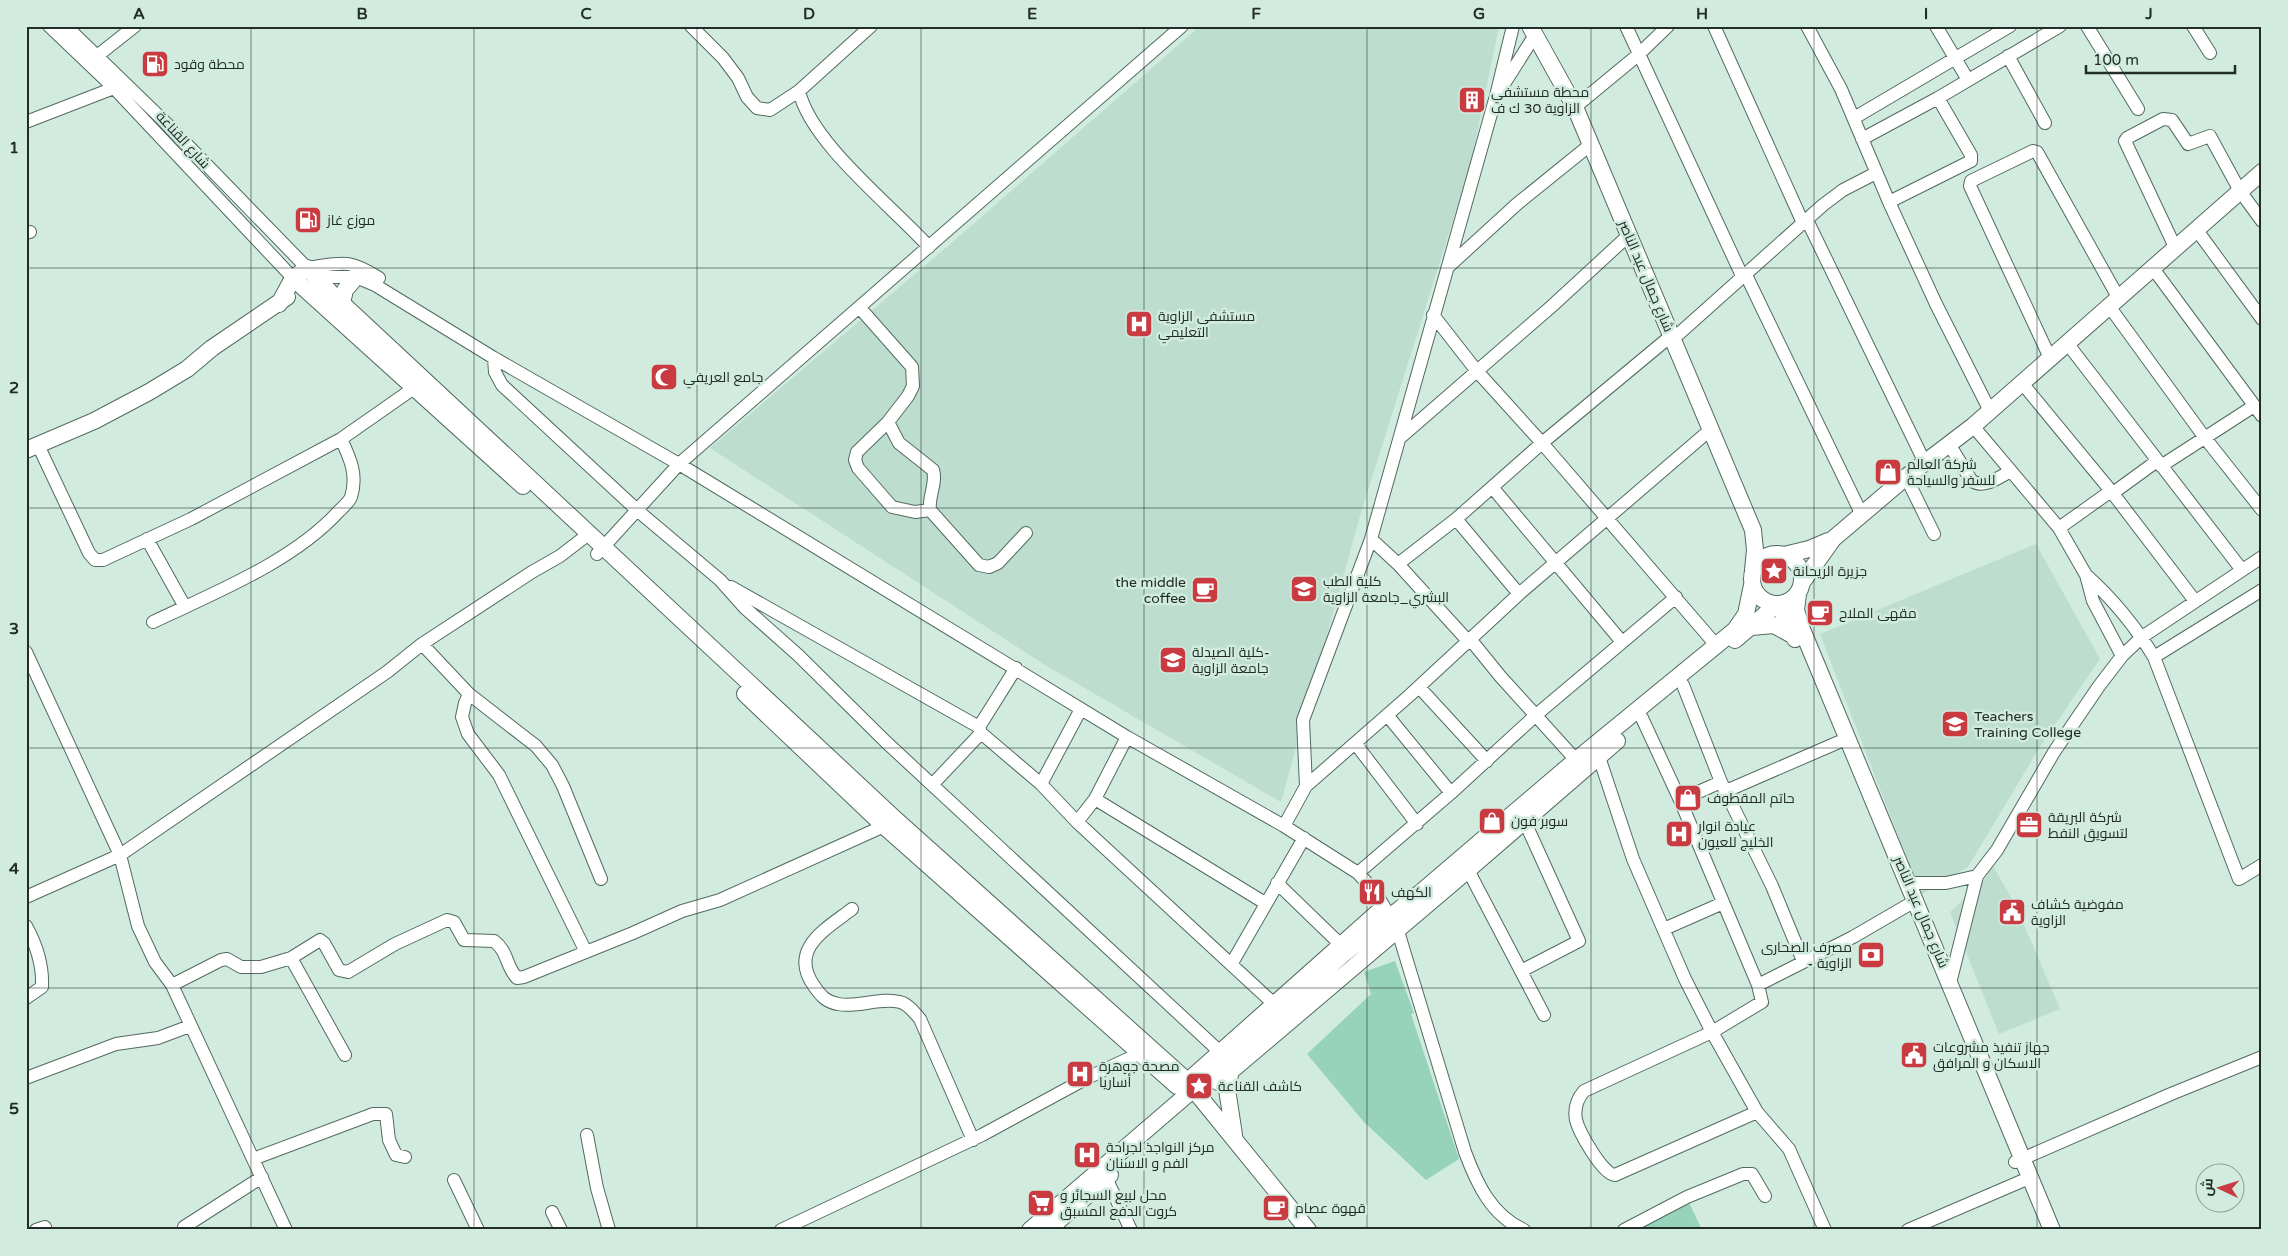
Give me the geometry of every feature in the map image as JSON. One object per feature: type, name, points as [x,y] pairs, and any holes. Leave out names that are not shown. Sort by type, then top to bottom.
[{"type":"main road","name":"شارع جمال عبد الناصر","points":[[1532,31],[1575,107],[1753,530],[1764,543],[1781,554]]},
{"type":"main road","points":[[1048,1230],[1106,1178],[1192,1092],[1284,1007],[1389,917],[1468,870],[1642,718],[1778,605],[1788,602],[1832,539],[1906,477],[1973,426],[2262,172]]},
{"type":"main road","points":[[32,448],[94,421],[149,392],[187,369],[212,348],[279,304],[297,282],[311,272],[586,537]]},
{"type":"main road","points":[[342,303],[345,290],[356,277]]},
{"type":"main road","points":[[297,282],[414,388],[601,550],[888,822],[1192,1092],[1235,1140],[1308,1230]]},
{"type":"main road","name":"شارع جمال عبد الناصر","points":[[1389,917],[1735,630],[1749,604],[1755,550],[1753,530]]},
{"type":"main road","points":[[1778,605],[1763,601],[1756,594],[1753,578],[1763,558],[1809,549],[1832,539]]},
{"type":"main road","points":[[1781,554],[1798,564],[1800,587]]},
{"type":"main road","name":"شارع جمال عبد الناصر","points":[[1800,587],[1796,610],[1801,627],[1907,883],[1912,903]]},
{"type":"main road","name":"شارع جمال عبد الناصر","points":[[1778,605],[1794,636],[1912,903],[2019,1160],[2052,1230]]},
{"type":"main road","points":[[1752,627],[1774,625],[1794,636]]},
{"type":"main road","points":[[1030,1230],[1192,1092],[1231,1070],[1389,917]]},
{"type":"main road","points":[[1231,1070],[1227,1089],[1235,1140]]},
{"type":"main road","points":[[1192,1092],[1297,1230]]},
{"type":"main road","name":"شارع جمال عبد الناصر","points":[[2019,1160],[2022,1181],[2042,1230]]},
{"type":"street","name":"شارع القناعة","points":[[49,26],[114,88],[297,282]]},
{"type":"street","name":"شارع القناعة","points":[[66,26],[166,123],[311,272]]},
{"type":"street","points":[[97,56],[136,26]]},
{"type":"street","points":[[691,26],[723,58],[738,78],[747,97],[757,108],[770,110],[799,91],[871,26]]},
{"type":"street","points":[[601,550],[679,464],[1182,26]]},
{"type":"street","points":[[1306,786],[1304,720],[1371,539],[1496,96],[1513,26]]},
{"type":"street","points":[[1626,26],[1638,55],[1744,276],[1861,514]]},
{"type":"street","points":[[1575,107],[1638,55],[1668,26]]},
{"type":"street","points":[[1714,26],[1805,222],[1925,463]]},
{"type":"street","points":[[1807,26],[1854,118],[1876,173],[1936,304],[1990,410]]},
{"type":"street","points":[[1936,26],[1968,80]]},
{"type":"street","points":[[1854,118],[2010,26]]},
{"type":"street","points":[[1862,139],[1938,98],[2060,26]]},
{"type":"street","points":[[2087,26],[2138,109]]},
{"type":"street","points":[[2193,26],[2210,53]]},
{"type":"street","points":[[1496,96],[1532,31]]},
{"type":"street","points":[[2008,56],[2045,123]]},
{"type":"street","points":[[26,122],[114,88]]},
{"type":"street","points":[[799,91],[802,103],[813,125],[861,179],[928,247]]},
{"type":"street","points":[[1889,202],[1971,161],[1971,155],[1938,98]]},
{"type":"street","points":[[2176,246],[2126,139],[2166,118],[2172,120],[2188,144],[2209,136],[2240,191],[2262,222]]},
{"type":"street","points":[[1448,267],[1517,204],[1590,145]]},
{"type":"street","points":[[2050,358],[1970,186],[1971,180],[2033,151],[2037,152],[2114,301],[2205,438],[2262,510]]},
{"type":"street","points":[[1398,564],[1456,519],[1542,443],[1672,337],[1837,195],[1876,173]]},
{"type":"street","points":[[2196,229],[2262,319]]},
{"type":"street","points":[[1400,437],[1552,306],[1629,235]]},
{"type":"street","points":[[311,272],[345,262],[352,264],[384,282],[423,314]]},
{"type":"street","points":[[2059,528],[2159,463],[2258,410],[2152,267]]},
{"type":"street","points":[[311,272],[356,277],[376,285],[494,358],[679,464],[1127,737],[1284,826],[1358,874],[1375,892],[1389,917],[1475,1179],[1502,1217],[1517,1228]]},
{"type":"street","points":[[860,307],[912,367],[913,386],[908,396],[888,422],[857,452],[855,460],[858,468],[892,507],[915,512],[930,510]]},
{"type":"street","points":[[1433,315],[1476,370],[1542,443],[1716,645]]},
{"type":"street","points":[[2067,343],[2242,570]]},
{"type":"street","points":[[494,358],[495,372],[502,385],[638,511],[720,580],[745,608],[798,655],[932,785],[1220,1051]]},
{"type":"street","points":[[2022,383],[2112,492],[2195,600]]},
{"type":"street","points":[[32,448],[88,553],[95,560],[103,560],[191,519],[341,439],[414,388]]},
{"type":"street","points":[[888,422],[899,443],[933,470],[933,484],[929,502],[930,510],[979,566],[989,567],[998,563],[1026,533]]},
{"type":"street","points":[[1973,426],[2059,528],[2086,575],[2092,601],[2122,656]]},
{"type":"street","points":[[1284,826],[1306,786],[1419,687],[1519,594],[1710,430]]},
{"type":"street","points":[[153,622],[268,566],[329,523],[350,499],[354,480],[353,464],[341,439]]},
{"type":"street","points":[[1949,444],[1971,480],[1977,485],[1983,485],[2011,471]]},
{"type":"street","points":[[1906,477],[1934,534]]},
{"type":"street","points":[[1492,487],[1622,642]]},
{"type":"street","points":[[1456,519],[1519,594]]},
{"type":"street","points":[[26,897],[120,855],[387,672],[422,644],[532,572],[560,556],[586,537]]},
{"type":"street","points":[[147,539],[185,607]]},
{"type":"street","points":[[1371,539],[1398,564],[1469,640],[1576,760]]},
{"type":"street","points":[[1949,990],[1977,876],[1997,850],[2067,732],[2122,656],[2142,637],[2195,600],[2262,558]]},
{"type":"street","points":[[2086,575],[2116,603],[2142,637],[2154,657],[2239,879],[2262,865]]},
{"type":"street","points":[[720,580],[980,730],[1041,784],[1077,822],[1232,963],[1273,1003]]},
{"type":"street","points":[[2154,657],[2262,590]]},
{"type":"street","points":[[1358,874],[1417,824],[1536,715],[1676,597]]},
{"type":"street","points":[[422,644],[469,694],[536,746],[552,764],[601,879]]},
{"type":"street","points":[[26,652],[120,855],[138,926],[155,962],[172,985],[286,1230]]},
{"type":"street","points":[[932,785],[980,730],[1016,668]]},
{"type":"street","points":[[1683,685],[1724,787],[1772,886],[1803,961]]},
{"type":"street","points":[[1419,687],[1487,761]]},
{"type":"street","points":[[469,694],[464,703],[462,717],[468,734],[499,775],[586,952]]},
{"type":"street","points":[[1041,784],[1082,709]]},
{"type":"street","points":[[1387,715],[1451,793]]},
{"type":"street","points":[[1642,718],[1680,800],[1758,985],[1762,1002],[1760,1006],[1712,1032],[1584,1091],[1579,1097],[1576,1121],[1589,1147],[1607,1173],[1619,1175],[1758,1112]]},
{"type":"street","points":[[1077,822],[1095,799],[1127,737]]},
{"type":"street","points":[[1680,800],[1724,787],[1840,742]]},
{"type":"street","points":[[1355,743],[1417,824]]},
{"type":"street","points":[[1599,756],[1634,858],[1685,979],[1712,1032],[1758,1112],[1789,1149],[1825,1230]]},
{"type":"street","points":[[1095,799],[1265,904]]},
{"type":"street","points":[[1521,971],[1578,941],[1524,820]]},
{"type":"street","points":[[172,985],[221,960],[226,959],[241,967],[261,967],[291,958],[320,940],[324,942],[339,970],[348,972],[395,944],[447,920],[454,922],[464,940],[494,941],[501,946],[517,978],[532,975],[682,911],[720,900],[888,822]]},
{"type":"street","points":[[1232,963],[1304,838]]},
{"type":"street","points":[[1468,870],[1544,1015]]},
{"type":"street","points":[[1907,883],[1946,883],[1977,876]]},
{"type":"street","points":[[1277,883],[1340,944]]},
{"type":"street","points":[[1664,929],[1723,903]]},
{"type":"street","points":[[1758,985],[1853,937],[1912,903]]},
{"type":"street","points":[[852,909],[815,938],[805,956],[808,978],[823,999],[837,1004],[856,1006],[900,1002],[912,1009],[920,1019],[973,1140]]},
{"type":"street","points":[[1192,1092],[1220,1051],[1252,1020],[1340,944],[1389,917]]},
{"type":"street","points":[[26,926],[39,960],[42,987],[26,998]]},
{"type":"street","points":[[291,958],[345,1054]]},
{"type":"street","points":[[26,1078],[116,1044],[158,1038],[190,1026]]},
{"type":"street","points":[[781,1230],[973,1140],[1087,1078],[1145,1051]]},
{"type":"street","points":[[2019,1160],[2262,1057]]},
{"type":"street","points":[[253,1159],[373,1114],[386,1114],[389,1140],[396,1155],[406,1156]]},
{"type":"street","points":[[588,1135],[597,1188],[609,1230]]},
{"type":"street","points":[[1624,1230],[1687,1197],[1743,1174],[1756,1176],[1765,1196]]},
{"type":"street","points":[[184,1226],[262,1177]]},
{"type":"street","points":[[1106,1178],[1130,1230]]},
{"type":"street","points":[[454,1180],[478,1230]]},
{"type":"street","points":[[1908,1230],[2022,1181]]},
{"type":"street","points":[[552,1212],[561,1230]]},
{"type":"shaded area","name":"مستشفى الزاوية التعليمي","points":[[1200,26],[1499,26],[1471,163],[1360,516],[1281,802],[1045,665],[710,448],[948,246]]},
{"type":"shaded area","name":"Teachers Training College","points":[[2036,544],[2100,659],[2041,745],[1968,867],[1921,895],[1820,634]]},
{"type":"shaded area","points":[[1993,866],[2016,906],[2060,1009],[1999,1034],[1950,912],[1984,880]]},
{"type":"green space","points":[[1395,961],[1414,1013],[1411,1014],[1459,1159],[1426,1180],[1364,1122],[1307,1054],[1371,994],[1364,972]]},
{"type":"green space","points":[[1687,1198],[1702,1230],[1625,1230]]},
{"type":"place","name":"محطة وقود","points":[[155,64]]},
{"type":"place","name":"محطة مستشفي الزاوية 30 ك ف","points":[[1472,100]]},
{"type":"place","name":"موزع غاز","points":[[308,220]]},
{"type":"place","name":"مستشفى الزاوية التعليمي","points":[[1139,324]]},
{"type":"place","name":"جامع العريفي","points":[[664,377]]},
{"type":"place","name":"شركة العالم للسفر والسياحة","points":[[1888,472]]},
{"type":"place","name":"جزيرة الريحانة","points":[[1774,571]]},
{"type":"place","name":"كلية الطب البشري_جامعة الزاوية","points":[[1304,589]]},
{"type":"place","name":"the middle coffee","points":[[1205,590]]},
{"type":"place","name":"مقهى الملاح","points":[[1820,613]]},
{"type":"place","name":"كلية الصيدلة- جامعة الزاوية","points":[[1173,660]]},
{"type":"place","name":"Teachers Training College","points":[[1955,724]]},
{"type":"place","name":"حاتم المقطوف","points":[[1688,798]]},
{"type":"place","name":"سوبر فون","points":[[1492,821]]},
{"type":"place","name":"شركة البريقة لتسويق النفط","points":[[2029,825]]},
{"type":"place","name":"عيادة انوار الخليج للعيون","points":[[1679,834]]},
{"type":"place","name":"الكهف","points":[[1372,892]]},
{"type":"place","name":"مفوضية كشاف الزاوية","points":[[2012,912]]},
{"type":"place","name":"مصرف الصحارى - الزاوية","points":[[1871,955]]},
{"type":"place","name":"جهاز تنفيذ مشروعات الاسكان و المرافق","points":[[1914,1055]]},
{"type":"place","name":"مصحة جوهرة أساريا","points":[[1080,1074]]},
{"type":"place","name":"كاشف القناعة","points":[[1199,1086]]},
{"type":"place","name":"مركز النواجذ لجراحة الفم و الاسنان","points":[[1087,1155]]},
{"type":"place","name":"محل لبيع السجائر و كروت الدفع المسبق","points":[[1041,1203]]},
{"type":"place","name":"قهوة عصام","points":[[1276,1208]]}]
